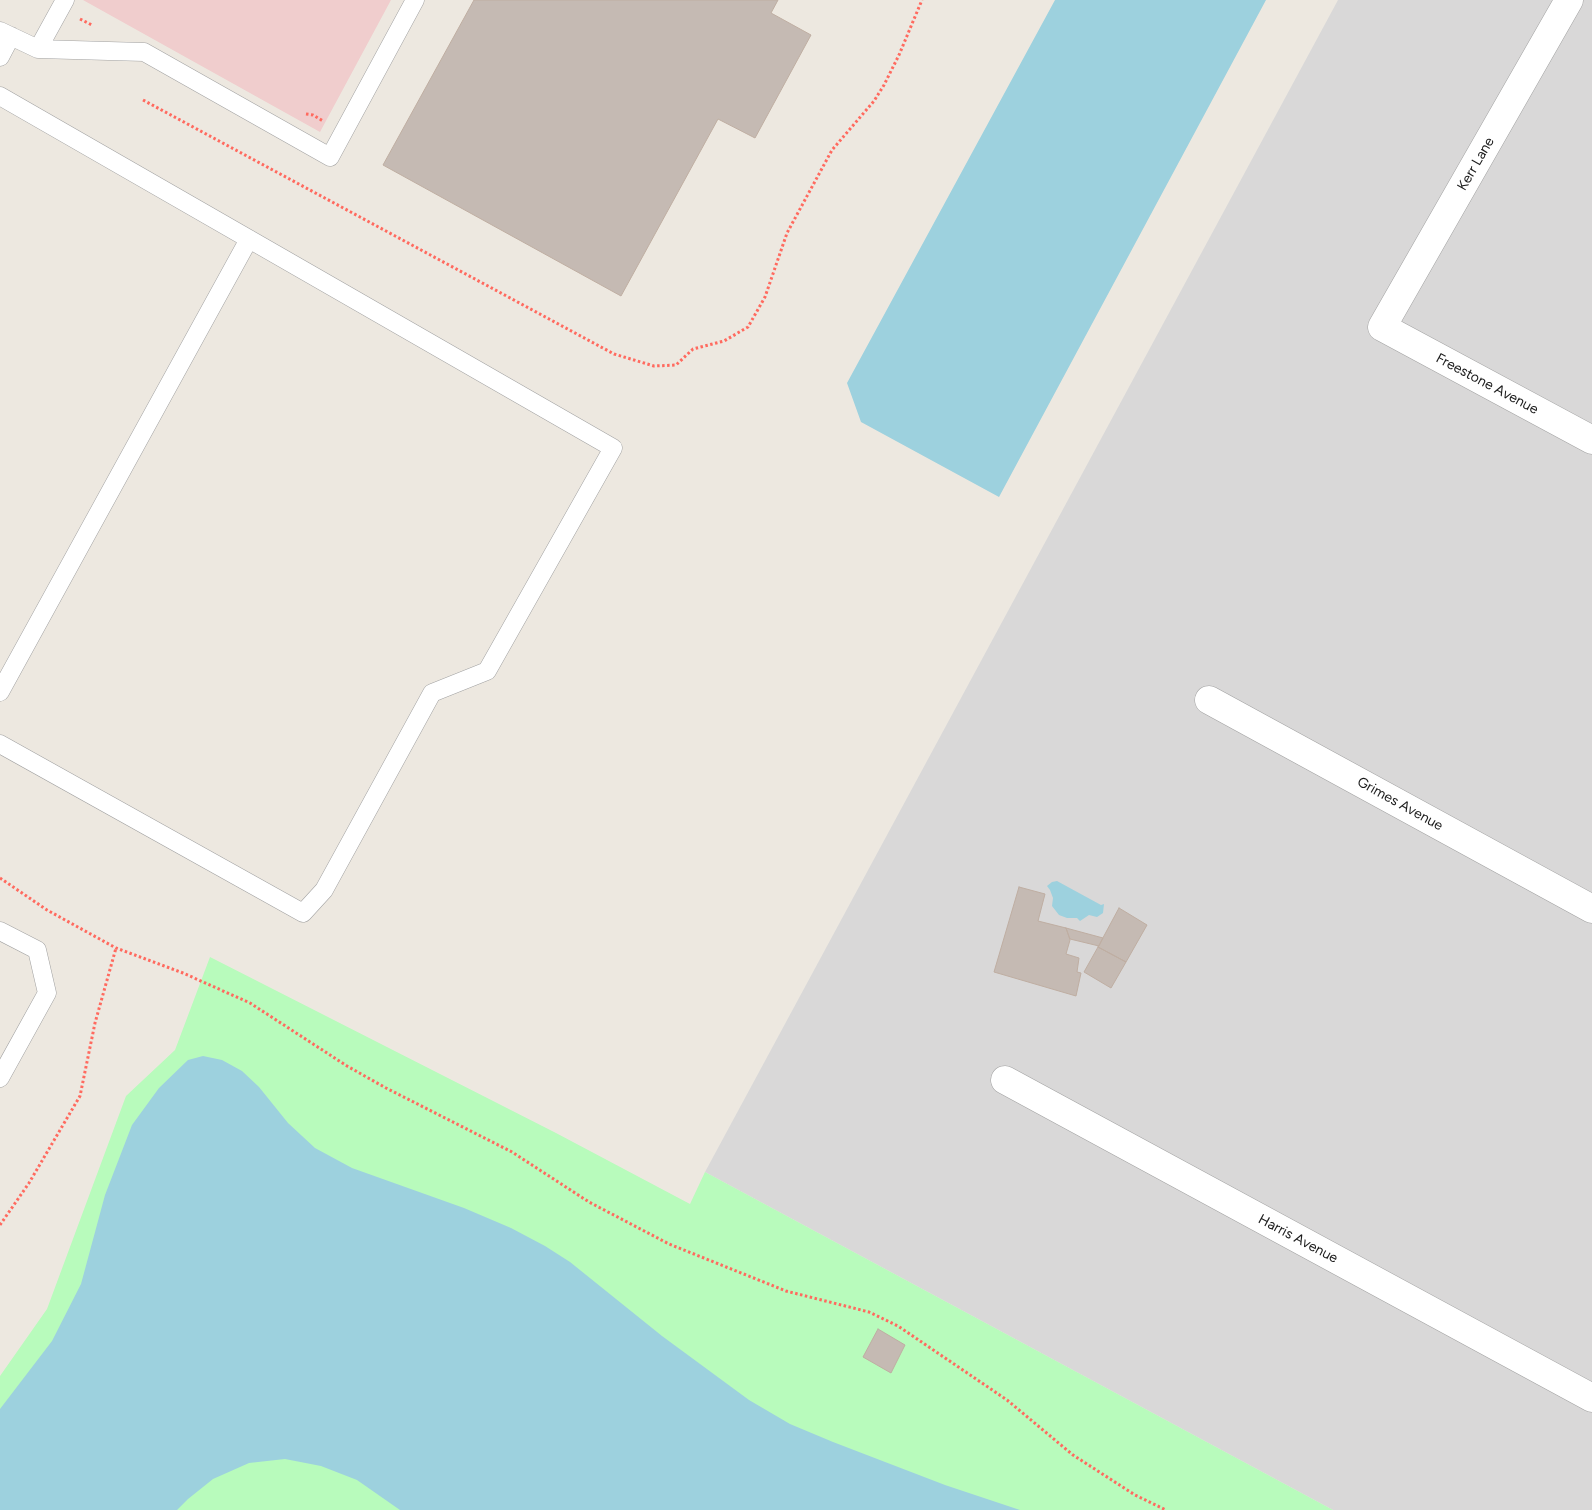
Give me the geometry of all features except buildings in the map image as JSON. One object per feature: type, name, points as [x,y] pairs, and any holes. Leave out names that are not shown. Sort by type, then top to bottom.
[{"type":"street","name":"Kerr Lane","points":[[1382,328],[1569,0]]},
{"type":"street","name":"Freestone Avenue","points":[[1382,328],[1592,440]]},
{"type":"street","name":"Grimes Avenue","points":[[1209,700],[1592,908]]},
{"type":"street","name":"Harris Avenue","points":[[1005,1080],[1592,1398]]},
{"type":"lane","points":[[38,49],[65,0]]},
{"type":"lane","points":[[0,57],[5,34],[38,49],[144,52],[330,157],[415,0]]},
{"type":"lane","points":[[0,96],[613,448],[487,671],[432,694],[324,890],[303,913],[0,744]]},
{"type":"lane","points":[[0,692],[249,239]]},
{"type":"lane","points":[[0,931],[37,950],[46,993],[0,1078]]},
{"type":"path","points":[[143,100],[614,354],[654,366],[676,366],[693,349],[724,341],[748,327],[765,297],[788,234],[827,158],[874,101],[899,55],[922,0]]},
{"type":"path","points":[[0,878],[47,910],[116,948],[183,973],[250,1003],[347,1066],[512,1152],[589,1202],[669,1244],[786,1291],[869,1312],[898,1326],[1007,1400],[1073,1454],[1135,1495],[1166,1510]]},
{"type":"path","points":[[0,1226],[30,1184],[80,1096],[95,1023],[116,948]]},
{"type":"shaded area","points":[[83,0],[391,0],[320,132]]},
{"type":"shaded area","points":[[1338,0],[1592,0],[1592,1510],[1333,1510],[705,1172]]},
{"type":"green space","points":[[210,957],[556,1133],[690,1204],[705,1172],[1333,1510],[0,1510],[0,1376],[47,1309],[126,1096],[175,1050]]},
{"type":"water","points":[[1055,0],[1266,0],[999,497],[861,422],[847,383]]},
{"type":"water","points":[[1057,881],[1101,905],[1104,904],[1103,913],[1097,917],[1089,915],[1080,921],[1077,918],[1067,918],[1059,915],[1052,906],[1053,898],[1047,886]]},
{"type":"water","points":[[203,1056],[222,1060],[242,1071],[259,1087],[288,1123],[315,1148],[352,1168],[464,1208],[511,1228],[545,1246],[570,1262],[662,1336],[749,1400],[790,1424],[945,1485],[1020,1510],[400,1510],[357,1480],[321,1466],[285,1459],[249,1463],[213,1479],[177,1510],[0,1510],[0,1409],[52,1341],[81,1284],[105,1195],[132,1125],[159,1088],[188,1060]]}]
